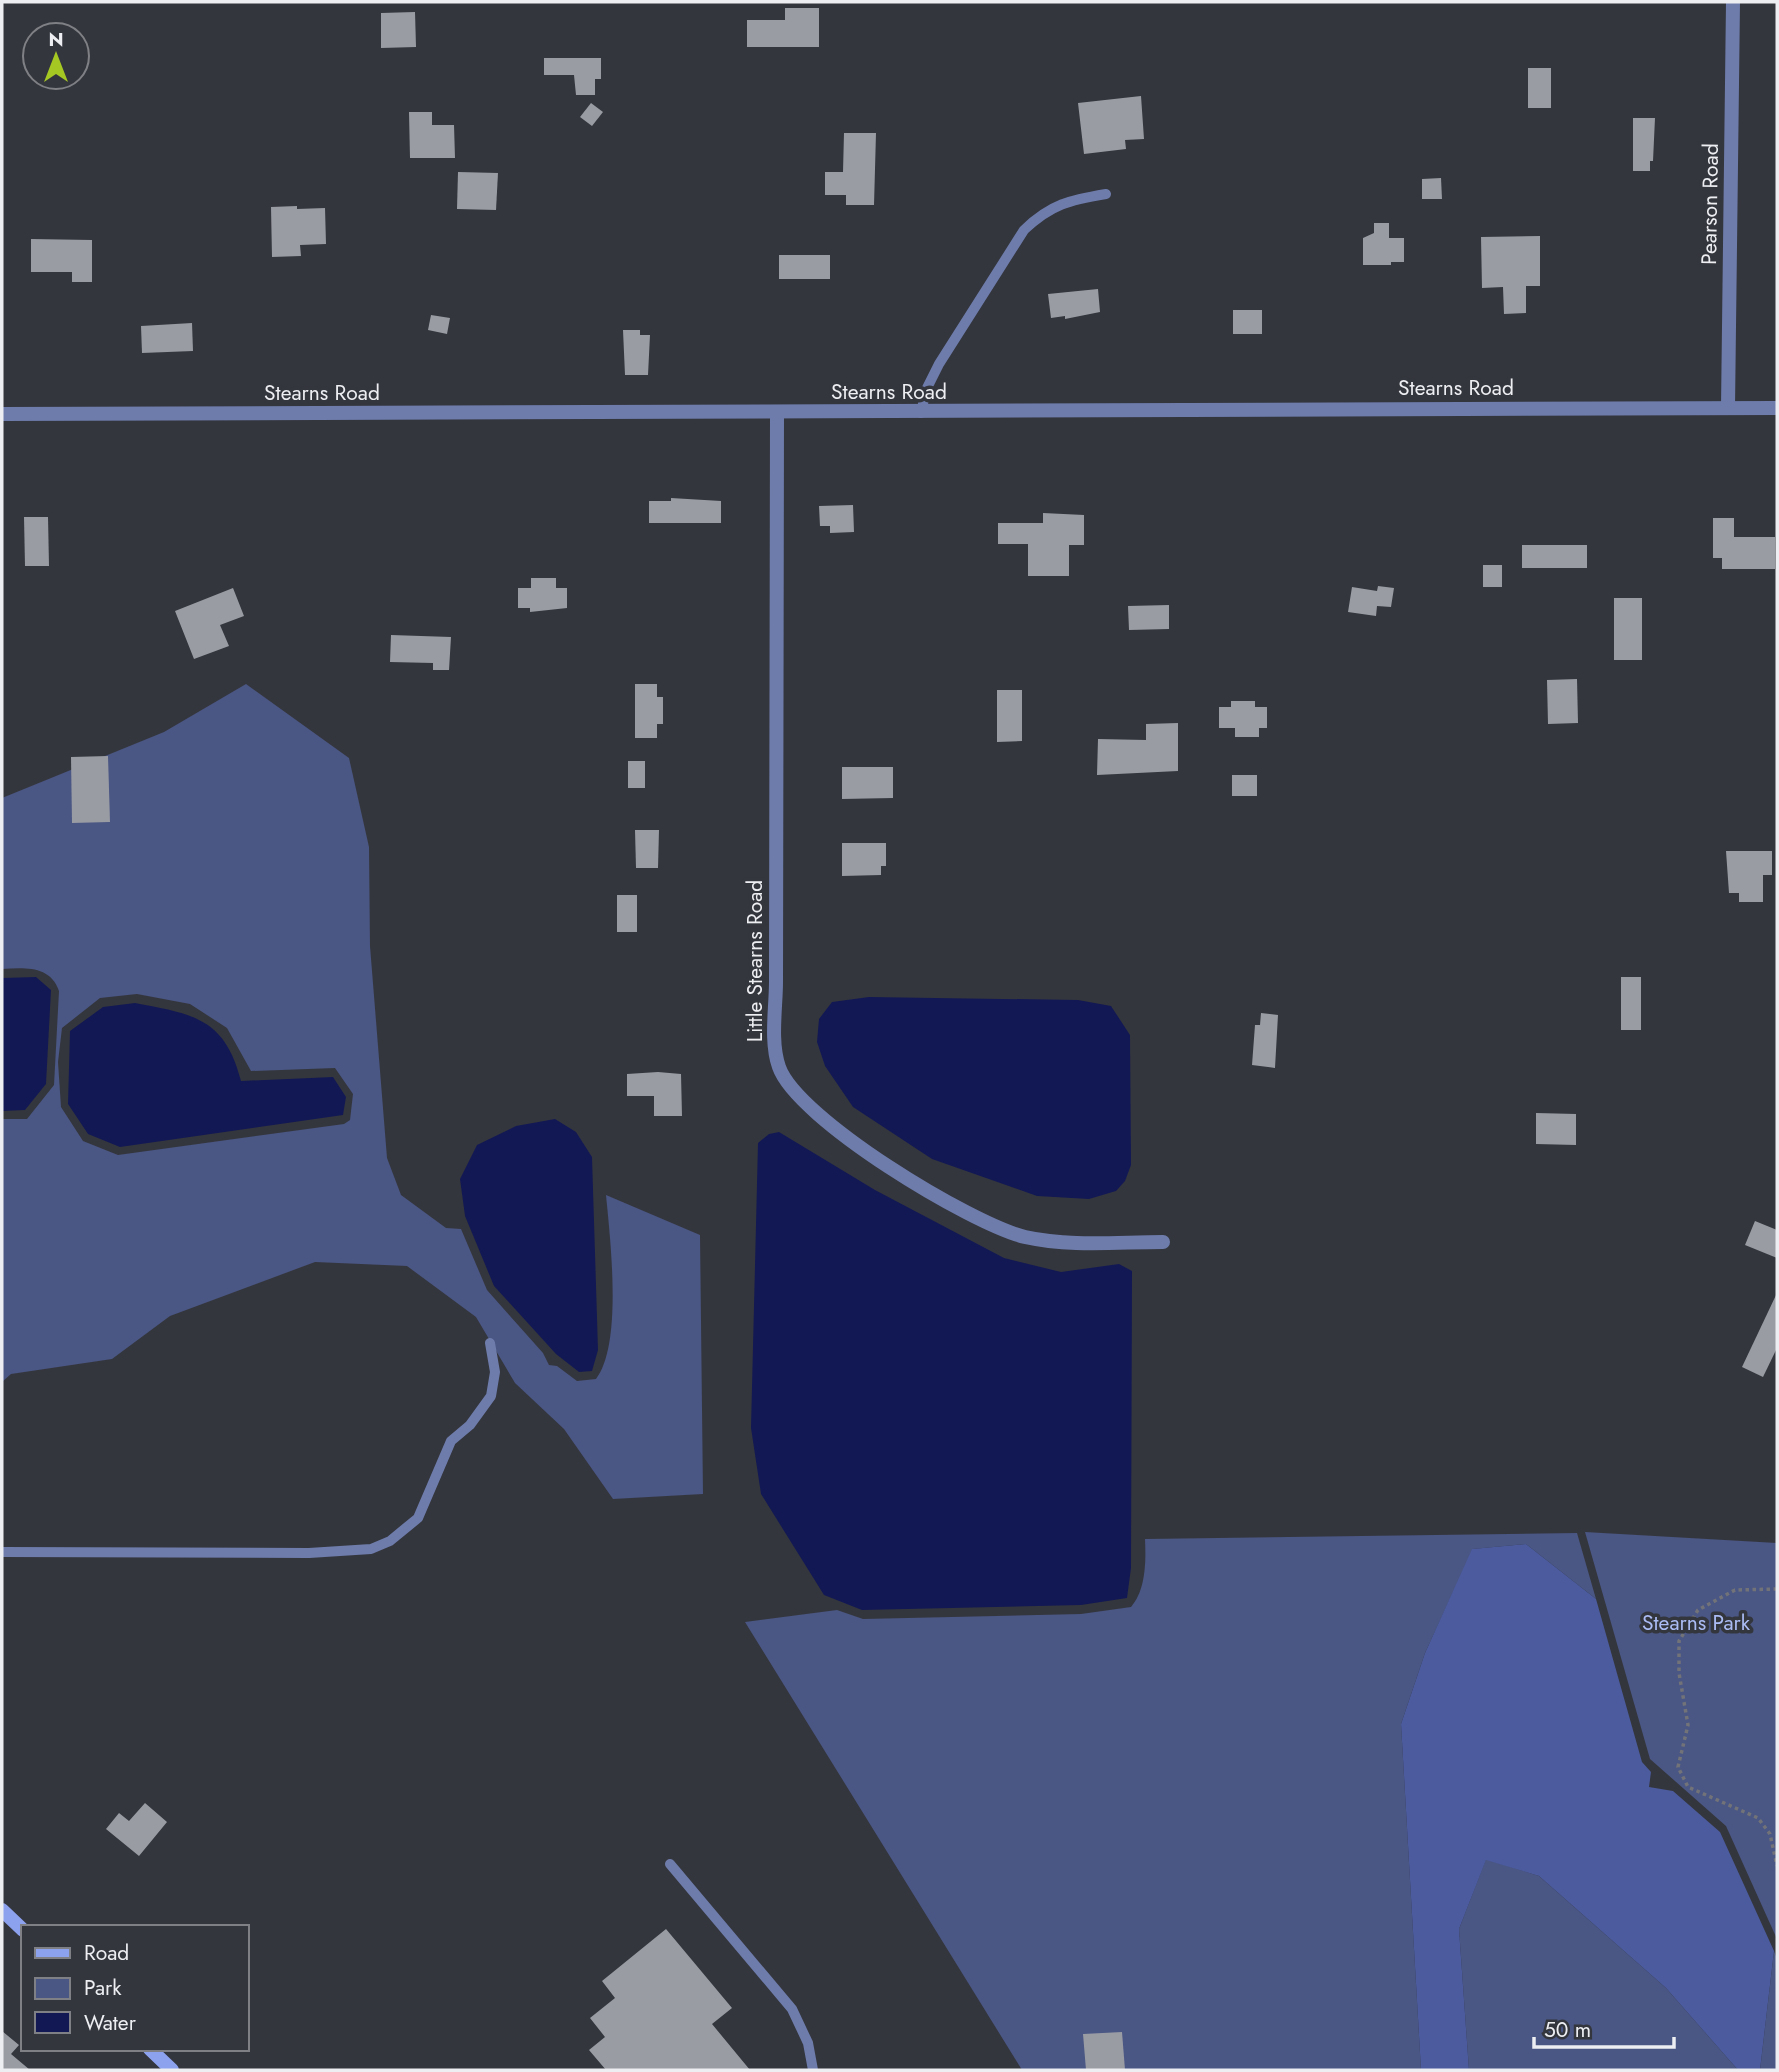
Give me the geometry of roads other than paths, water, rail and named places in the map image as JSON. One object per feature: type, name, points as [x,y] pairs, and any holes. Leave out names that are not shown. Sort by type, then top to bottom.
[{"type":"main road","points":[[2,1910],[21,1928]]},
{"type":"main road","points":[[152,2051],[172,2070]]},
{"type":"street","name":"Pearson Road","points":[[1728,408],[1733,2]]},
{"type":"street","name":"Stearns Road","points":[[2,414],[920,413],[1777,408]]},
{"type":"street","name":"Little Stearns Road","points":[[776,413],[776,982],[779,1066],[805,1104],[831,1128],[886,1165],[987,1222],[1043,1241],[1163,1242]]},
{"type":"lane","points":[[920,413],[926,390],[939,364],[1024,230],[1041,214],[1066,201],[1106,194]]},
{"type":"lane","points":[[2,1552],[309,1553],[371,1549],[390,1541],[418,1518],[451,1441],[470,1425],[491,1396],[495,1372],[489,1343]]},
{"type":"lane","points":[[670,1864],[792,2009],[808,2043],[813,2070]]},
{"type":"water","points":[[36,977],[51,990],[46,1084],[25,1110],[2,1111],[2,978]]},
{"type":"water","points":[[869,997],[1078,1000],[1111,1006],[1130,1035],[1131,1165],[1125,1181],[1116,1191],[1089,1199],[1037,1196],[932,1159],[853,1107],[825,1066],[817,1042],[819,1019],[832,1002]]},
{"type":"water","points":[[135,1003],[174,1011],[204,1022],[226,1044],[241,1081],[333,1077],[346,1097],[343,1115],[120,1147],[88,1134],[68,1104],[70,1031],[103,1007]]},
{"type":"water","points":[[555,1119],[576,1132],[592,1157],[598,1350],[592,1371],[579,1372],[556,1354],[494,1286],[465,1216],[460,1179],[477,1145],[516,1126]]},
{"type":"water","points":[[779,1132],[875,1190],[1004,1258],[1061,1272],[1119,1264],[1132,1271],[1131,1568],[1127,1598],[1081,1605],[862,1610],[824,1595],[761,1494],[751,1428],[758,1143],[769,1134]]},
{"type":"park label","name":"Stearns Park","points":[[1696,1623]]}]
